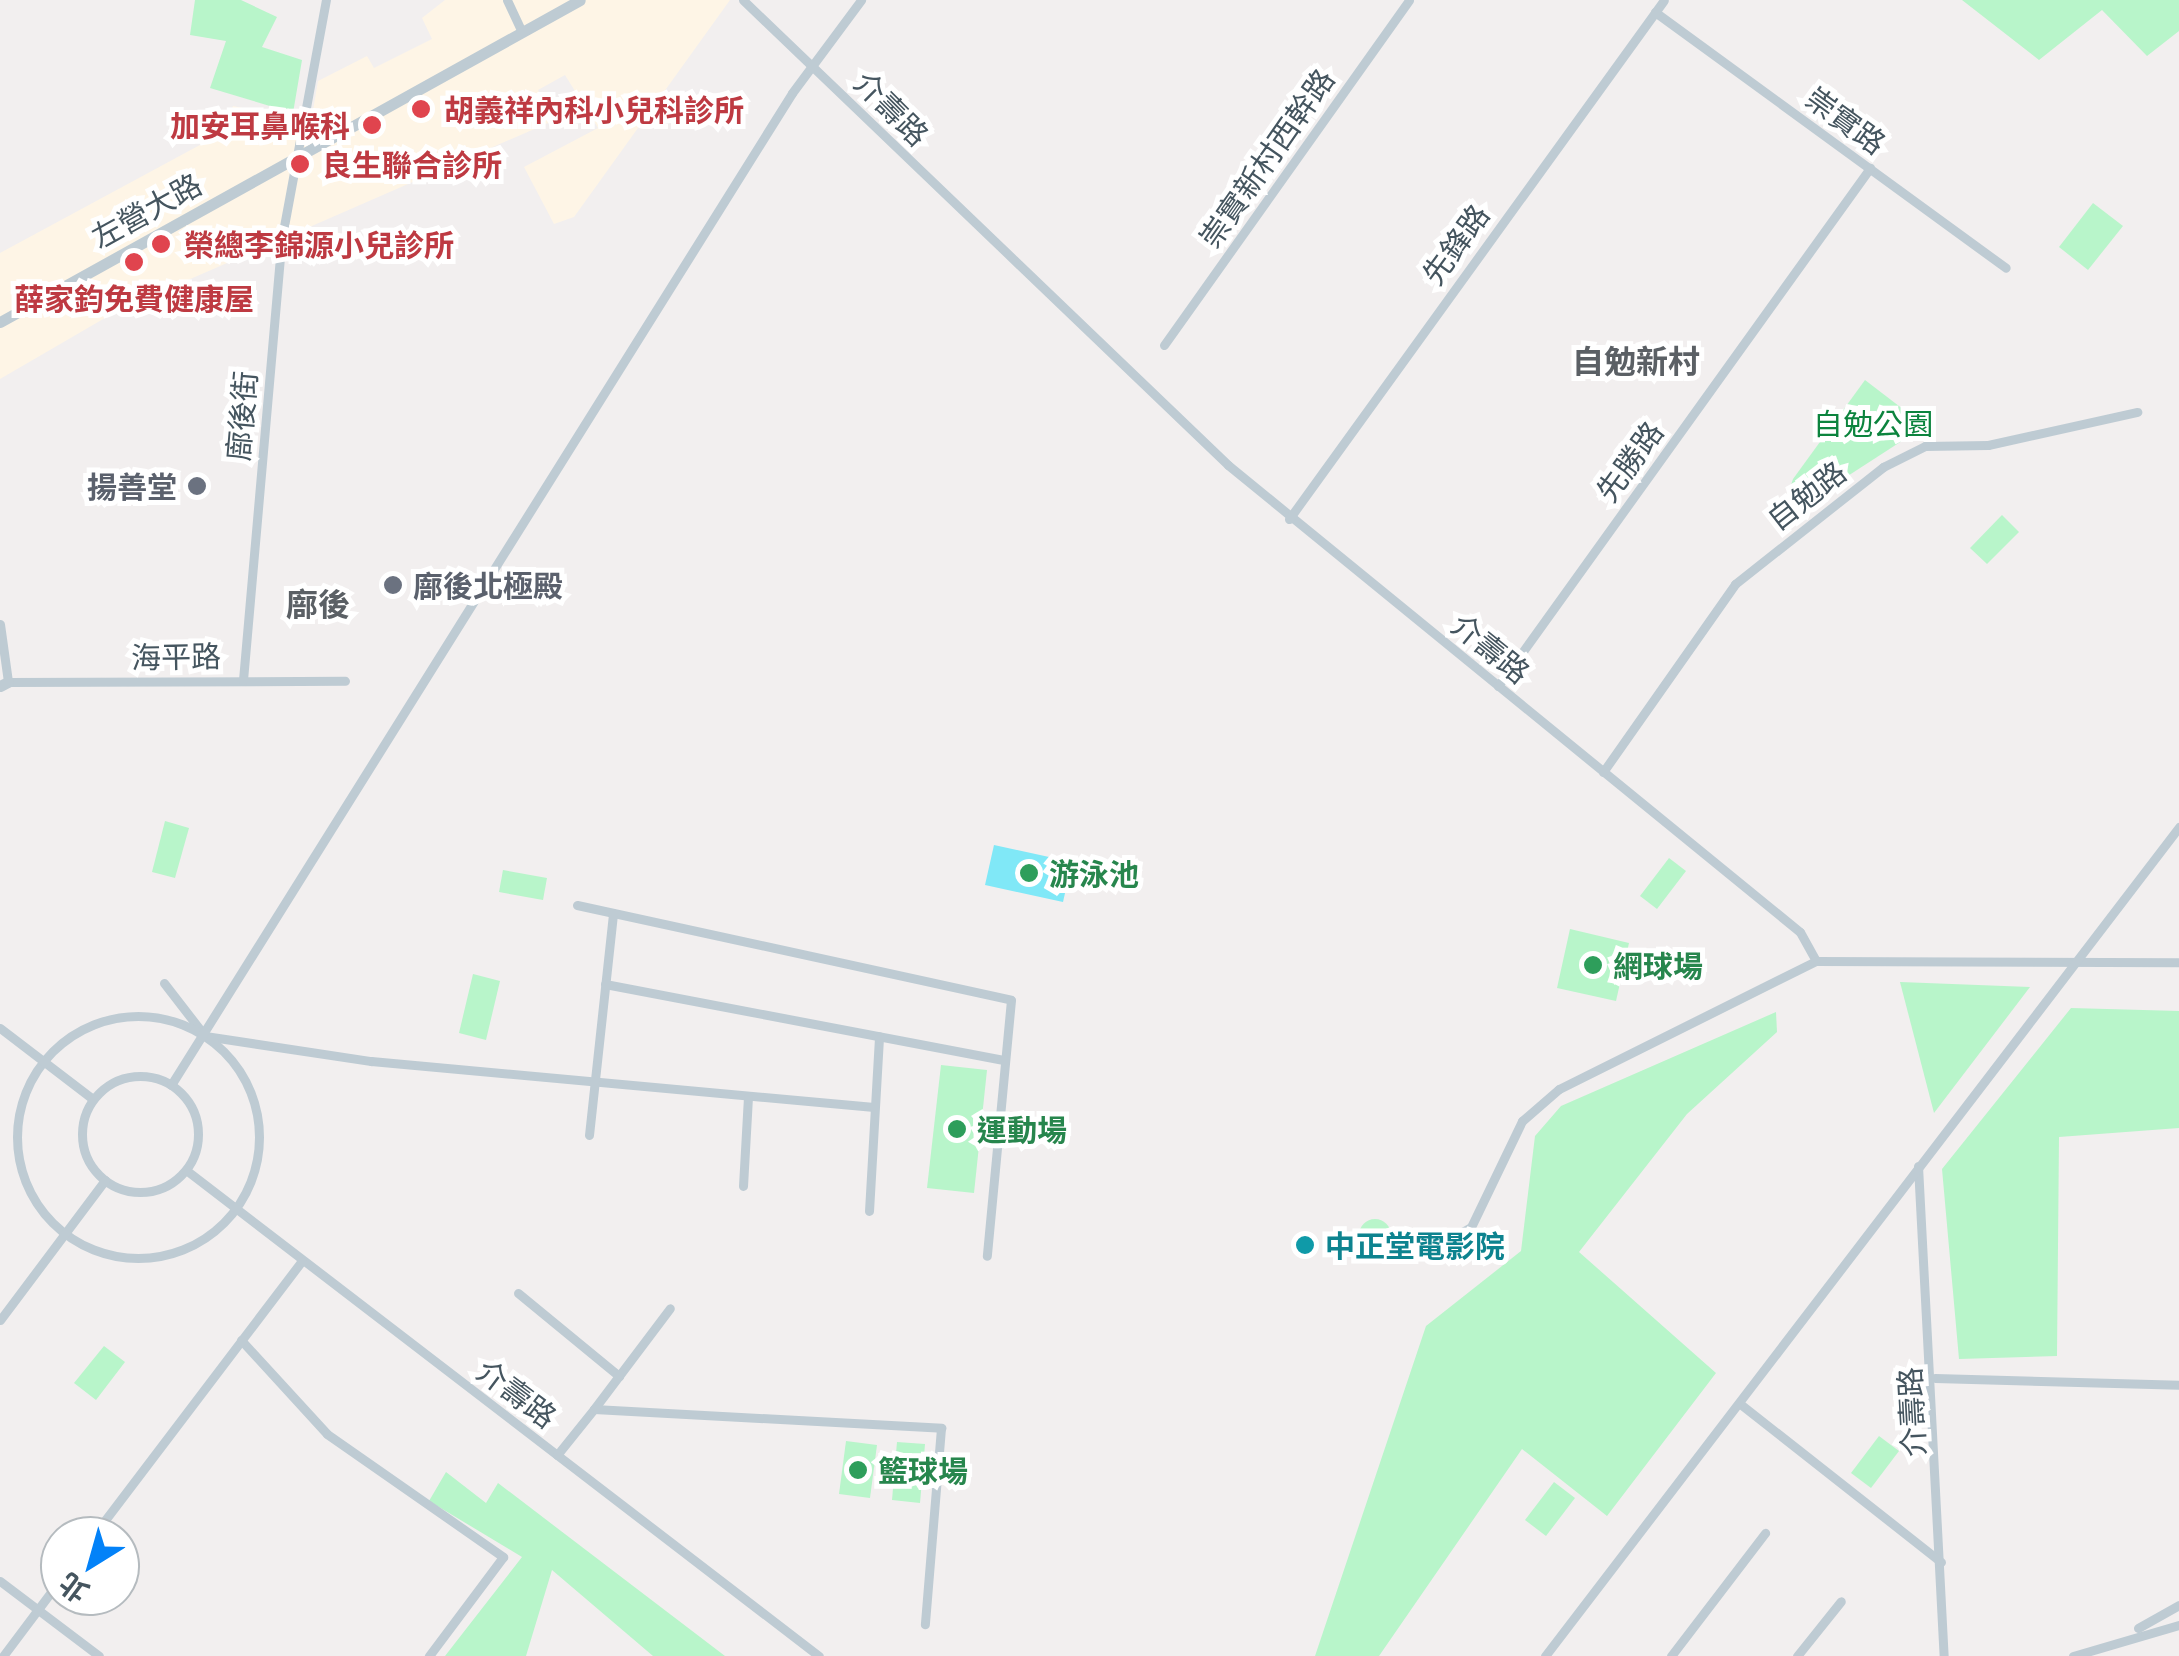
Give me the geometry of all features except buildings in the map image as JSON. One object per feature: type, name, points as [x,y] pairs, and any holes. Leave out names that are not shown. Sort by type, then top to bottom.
[{"type":"street","name":"廍後街","points":[[243,680],[293,159],[326,0]]},
{"type":"street","points":[[507,0],[522,32]]},
{"type":"street","name":"左營大路","points":[[0,322],[580,0]]},
{"type":"street","name":"介壽路","points":[[742,0],[1290,519],[1800,932],[1816,960]]},
{"type":"street","points":[[171,1085],[792,93],[861,0]]},
{"type":"street","name":"崇實新村西幹路","points":[[1164,345],[1409,0]]},
{"type":"street","name":"先鋒路","points":[[1290,519],[1664,0]]},
{"type":"street","name":"崇實路","points":[[1655,12],[2006,268]]},
{"type":"street","name":"先勝路","points":[[1498,686],[1870,168]]},
{"type":"street","name":"自勉路","points":[[1602,772],[1736,584],[1882,467],[1925,446],[1988,445],[2137,412]]},
{"type":"street","points":[[0,624],[3,683]]},
{"type":"street","name":"海平路","points":[[3,683],[346,681]]},
{"type":"street","points":[[1545,1656],[2179,827]]},
{"type":"street","points":[[577,904],[1011,1000],[987,1256]]},
{"type":"street","points":[[589,1134],[612,912]]},
{"type":"street","points":[[1395,1246],[1429,1252],[1472,1227],[1522,1121],[1559,1089],[1816,960],[2179,962]]},
{"type":"street","points":[[164,983],[204,1036],[243,1076],[260,1130],[236,1210],[205,1239],[155,1257],[102,1252],[64,1232],[26,1181],[17,1139],[24,1097],[45,1060],[107,1020],[158,1018],[204,1036],[371,1061],[595,1077],[748,1097],[874,1106]]},
{"type":"street","points":[[605,984],[1005,1060]]},
{"type":"street","points":[[0,1028],[93,1099]]},
{"type":"street","points":[[869,1211],[879,1036]]},
{"type":"street","points":[[138,1076],[171,1085],[198,1131],[186,1170],[147,1192],[105,1180],[82,1133],[93,1099],[138,1076]]},
{"type":"street","points":[[743,1186],[748,1097]]},
{"type":"street","name":"介壽路","points":[[1918,1166],[1935,1378],[1944,1656]]},
{"type":"street","name":"介壽路","points":[[186,1170],[819,1656]]},
{"type":"street","points":[[0,1320],[105,1180]]},
{"type":"street","points":[[109,1516],[302,1261]]},
{"type":"street","points":[[518,1293],[619,1376]]},
{"type":"street","points":[[556,1455],[670,1308]]},
{"type":"street","points":[[241,1340],[327,1434],[503,1557],[429,1656]]},
{"type":"street","points":[[1935,1378],[2179,1384]]},
{"type":"street","points":[[1739,1403],[1942,1563]]},
{"type":"street","points":[[594,1410],[941,1428],[925,1624]]},
{"type":"street","points":[[1671,1656],[1766,1533]]},
{"type":"street","points":[[0,1580],[99,1656]]},
{"type":"street","points":[[1797,1656],[1841,1601]]},
{"type":"street","points":[[2073,1656],[2132,1632],[2179,1605]]},
{"type":"street","points":[[3,1656],[40,1607]]},
{"type":"street","points":[[2132,1632],[2179,1625]]},
{"type":"shaded area","points":[[445,0],[730,0],[574,217],[554,224],[524,167],[598,128],[565,75],[538,90],[555,120],[117,311],[0,379],[0,253],[211,139],[203,116],[226,123],[233,106],[311,122],[318,81],[367,56],[374,68],[432,39],[422,18]]},
{"type":"green space","points":[[195,0],[241,0],[277,17],[262,47],[302,60],[293,113],[210,88],[226,41],[190,35]]},
{"type":"green space","points":[[1962,0],[2179,0],[2179,31],[2147,56],[2102,10],[2039,60]]},
{"type":"green space","points":[[2093,203],[2123,226],[2088,270],[2059,247]]},
{"type":"green space","name":"自勉公園","points":[[1865,380],[1925,426],[1806,503],[1790,488],[1793,479]]},
{"type":"green space","points":[[2002,515],[2019,532],[1987,564],[1970,548]]},
{"type":"green space","points":[[165,821],[189,828],[175,878],[152,872]]},
{"type":"green space","points":[[1669,858],[1686,871],[1657,909],[1640,896]]},
{"type":"green space","points":[[503,870],[547,878],[543,900],[499,892]]},
{"type":"green space","name":"網球場","points":[[1570,929],[1629,943],[1616,1001],[1557,988]]},
{"type":"green space","points":[[473,974],[500,981],[486,1040],[459,1033]]},
{"type":"green space","points":[[1900,982],[2030,987],[1934,1113]]},
{"type":"green space","points":[[2071,1008],[2179,1011],[2179,1128],[2059,1137],[2057,1356],[1959,1359],[1942,1169]]},
{"type":"green space","points":[[1776,1012],[1777,1032],[1687,1114],[1579,1252],[1716,1373],[1607,1516],[1522,1449],[1379,1656],[1315,1656],[1426,1326],[1521,1251],[1535,1136],[1561,1106]]},
{"type":"green space","name":"運動場","points":[[941,1065],[987,1070],[974,1193],[927,1188]]},
{"type":"green space","points":[[1375,1219],[1386,1224],[1391,1235],[1386,1246],[1375,1251],[1364,1246],[1359,1235],[1364,1224]]},
{"type":"green space","points":[[104,1346],[125,1362],[96,1400],[74,1383]]},
{"type":"green space","points":[[1879,1436],[1899,1451],[1871,1488],[1851,1473]]},
{"type":"green space","name":"籃球場","points":[[846,1441],[877,1445],[870,1498],[839,1494]]},
{"type":"green space","name":"籃球場","points":[[897,1442],[925,1444],[920,1503],[892,1500]]},
{"type":"green space","points":[[446,1472],[486,1503],[498,1483],[725,1656],[653,1656],[552,1570],[526,1656],[445,1656],[522,1557],[429,1501]]},
{"type":"green space","points":[[1554,1482],[1575,1498],[1546,1536],[1525,1520]]},
{"type":"water","name":"游泳池","points":[[994,845],[1072,862],[1063,902],[985,885]]},
{"type":"place","name":"胡義祥內科小兒科診所","points":[[421,109]]},
{"type":"place","name":"加安耳鼻喉科","points":[[372,125]]},
{"type":"place","name":"良生聯合診所","points":[[300,164]]},
{"type":"place","name":"榮總李錦源小兒診所","points":[[161,244]]},
{"type":"place","name":"薛家鈞免費健康屋","points":[[134,262]]},
{"type":"place","name":"揚善堂","points":[[197,486]]},
{"type":"place","name":"廍後北極殿","points":[[393,585]]},
{"type":"place","name":"游泳池","points":[[1029,873]]},
{"type":"place","name":"網球場","points":[[1593,965]]},
{"type":"place","name":"運動場","points":[[957,1129]]},
{"type":"place","name":"中正堂電影院","points":[[1305,1245]]},
{"type":"place","name":"籃球場","points":[[858,1470]]},
{"type":"district","name":"自勉新村","points":[[1636,360]]},
{"type":"district","name":"廍後","points":[[318,603]]}]
